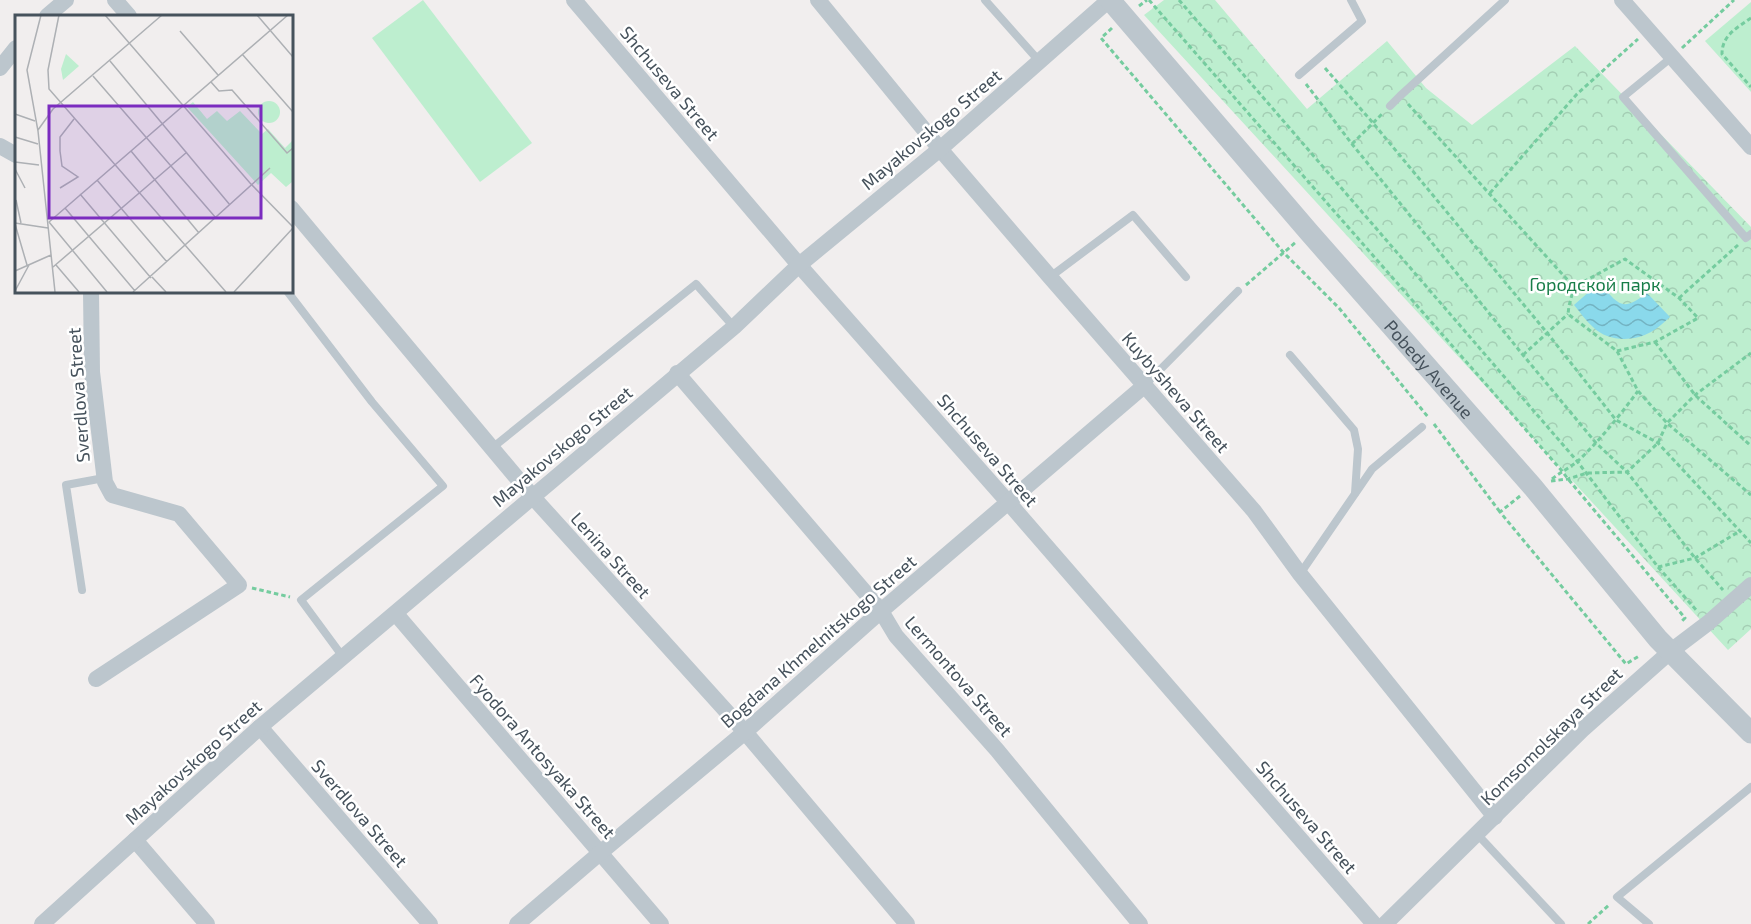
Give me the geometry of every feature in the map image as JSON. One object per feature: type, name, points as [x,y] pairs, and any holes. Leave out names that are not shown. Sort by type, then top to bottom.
[{"type":"street","points":[[48,15],[66,0]]},
{"type":"street","points":[[115,0],[128,15]]},
{"type":"street","name":"Shchuseva Street","points":[[574,0],[799,265],[1374,924]]},
{"type":"street","name":"Kuybysheva Street","points":[[818,0],[940,149],[1254,510],[1300,574],[1495,817]]},
{"type":"street","name":"Mayakovskogo Street","points":[[42,924],[260,727],[734,327],[799,265],[940,149],[1110,0]]},
{"type":"street","name":"Pobedy Avenue","points":[[1110,0],[1308,231],[1532,486],[1658,639],[1751,733]]},
{"type":"street","points":[[1622,0],[1751,147]]},
{"type":"street","points":[[0,68],[10,50]]},
{"type":"street","points":[[0,146],[15,154]]},
{"type":"street","name":"Lenina Street","points":[[292,209],[532,496],[745,732],[907,924]]},
{"type":"street","name":"Sverdlova Street","points":[[91,292],[92,372],[105,482],[112,495],[179,514],[239,585]]},
{"type":"street","name":"Lermontova Street","points":[[677,374],[881,611],[896,636],[997,750],[1140,924]]},
{"type":"street","name":"Bogdana Khmelnitskogo Street","points":[[517,924],[745,732],[881,611],[1144,386]]},
{"type":"street","points":[[96,679],[239,585]]},
{"type":"street","name":"Komsomolskaya Street","points":[[1385,924],[1582,730],[1671,651],[1708,623],[1751,585]]},
{"type":"street","name":"Fyodora Antosyaka Street","points":[[396,614],[661,924]]},
{"type":"street","name":"Sverdlova Street","points":[[260,727],[430,924]]},
{"type":"street","points":[[135,840],[207,924]]},
{"type":"lane","points":[[985,0],[1040,62]]},
{"type":"lane","points":[[1299,75],[1362,21],[1351,0]]},
{"type":"lane","points":[[1390,106],[1505,0]]},
{"type":"lane","points":[[1672,57],[1623,97],[1749,236]]},
{"type":"lane","points":[[1050,277],[1133,215],[1186,277]]},
{"type":"lane","points":[[492,448],[696,284],[734,327]]},
{"type":"lane","points":[[1144,386],[1238,291]]},
{"type":"lane","points":[[288,292],[372,402],[443,486],[301,600],[343,657]]},
{"type":"lane","points":[[1290,355],[1354,430],[1358,449],[1355,496]]},
{"type":"lane","points":[[1300,574],[1372,469],[1422,427]]},
{"type":"lane","points":[[82,590],[66,485],[104,478]]},
{"type":"lane","points":[[1649,924],[1617,897],[1751,787]]},
{"type":"lane","points":[[1477,834],[1561,924]]},
{"type":"path","points":[[1138,7],[1148,0],[1562,471],[1685,618],[1676,627]]},
{"type":"path","points":[[1179,0],[1577,461],[1658,567],[1708,623]]},
{"type":"path","points":[[1672,57],[1734,0]]},
{"type":"path","points":[[1751,18],[1726,37],[1722,47],[1722,54],[1751,87]]},
{"type":"path","points":[[1115,25],[1101,38],[1284,253],[1339,308],[1414,398],[1500,512],[1626,664],[1639,656]]},
{"type":"path","points":[[1490,193],[1577,94],[1648,30]]},
{"type":"path","points":[[1318,60],[1548,334],[1616,420],[1658,443],[1751,543]]},
{"type":"path","points":[[1299,75],[1523,355],[1596,443],[1627,472],[1695,558],[1732,600]]},
{"type":"path","points":[[1400,96],[1574,287]]},
{"type":"path","points":[[1352,144],[1390,106]]},
{"type":"path","points":[[1238,291],[1308,231]]},
{"type":"path","points":[[1679,298],[1749,236]]},
{"type":"path","points":[[1523,355],[1568,315],[1574,287],[1625,259],[1679,298],[1698,318],[1655,342],[1617,351]]},
{"type":"path","points":[[1568,315],[1617,351],[1638,391],[1667,423],[1751,495]]},
{"type":"path","points":[[1655,342],[1695,395],[1751,446]]},
{"type":"path","points":[[1638,391],[1596,443],[1577,461],[1551,480],[1568,479],[1587,473],[1627,472],[1658,443],[1667,423],[1695,395],[1751,353]]},
{"type":"path","points":[[1500,512],[1532,486]]},
{"type":"path","points":[[1658,567],[1695,558],[1740,531]]},
{"type":"path","points":[[239,585],[301,600]]},
{"type":"path","points":[[1588,924],[1617,897]]},
{"type":"green space","points":[[423,0],[532,143],[480,182],[372,38]]},
{"type":"green space","name":"Городской парк","points":[[1164,0],[1215,0],[1307,109],[1387,41],[1426,88],[1472,125],[1575,46],[1751,227],[1751,629],[1728,650],[1144,15]]},
{"type":"green space","points":[[1751,2],[1751,92],[1705,41]]},
{"type":"water","points":[[1599,283],[1616,301],[1621,303],[1631,303],[1647,293],[1670,317],[1651,332],[1636,338],[1621,339],[1606,336],[1590,325],[1574,305]]}]
